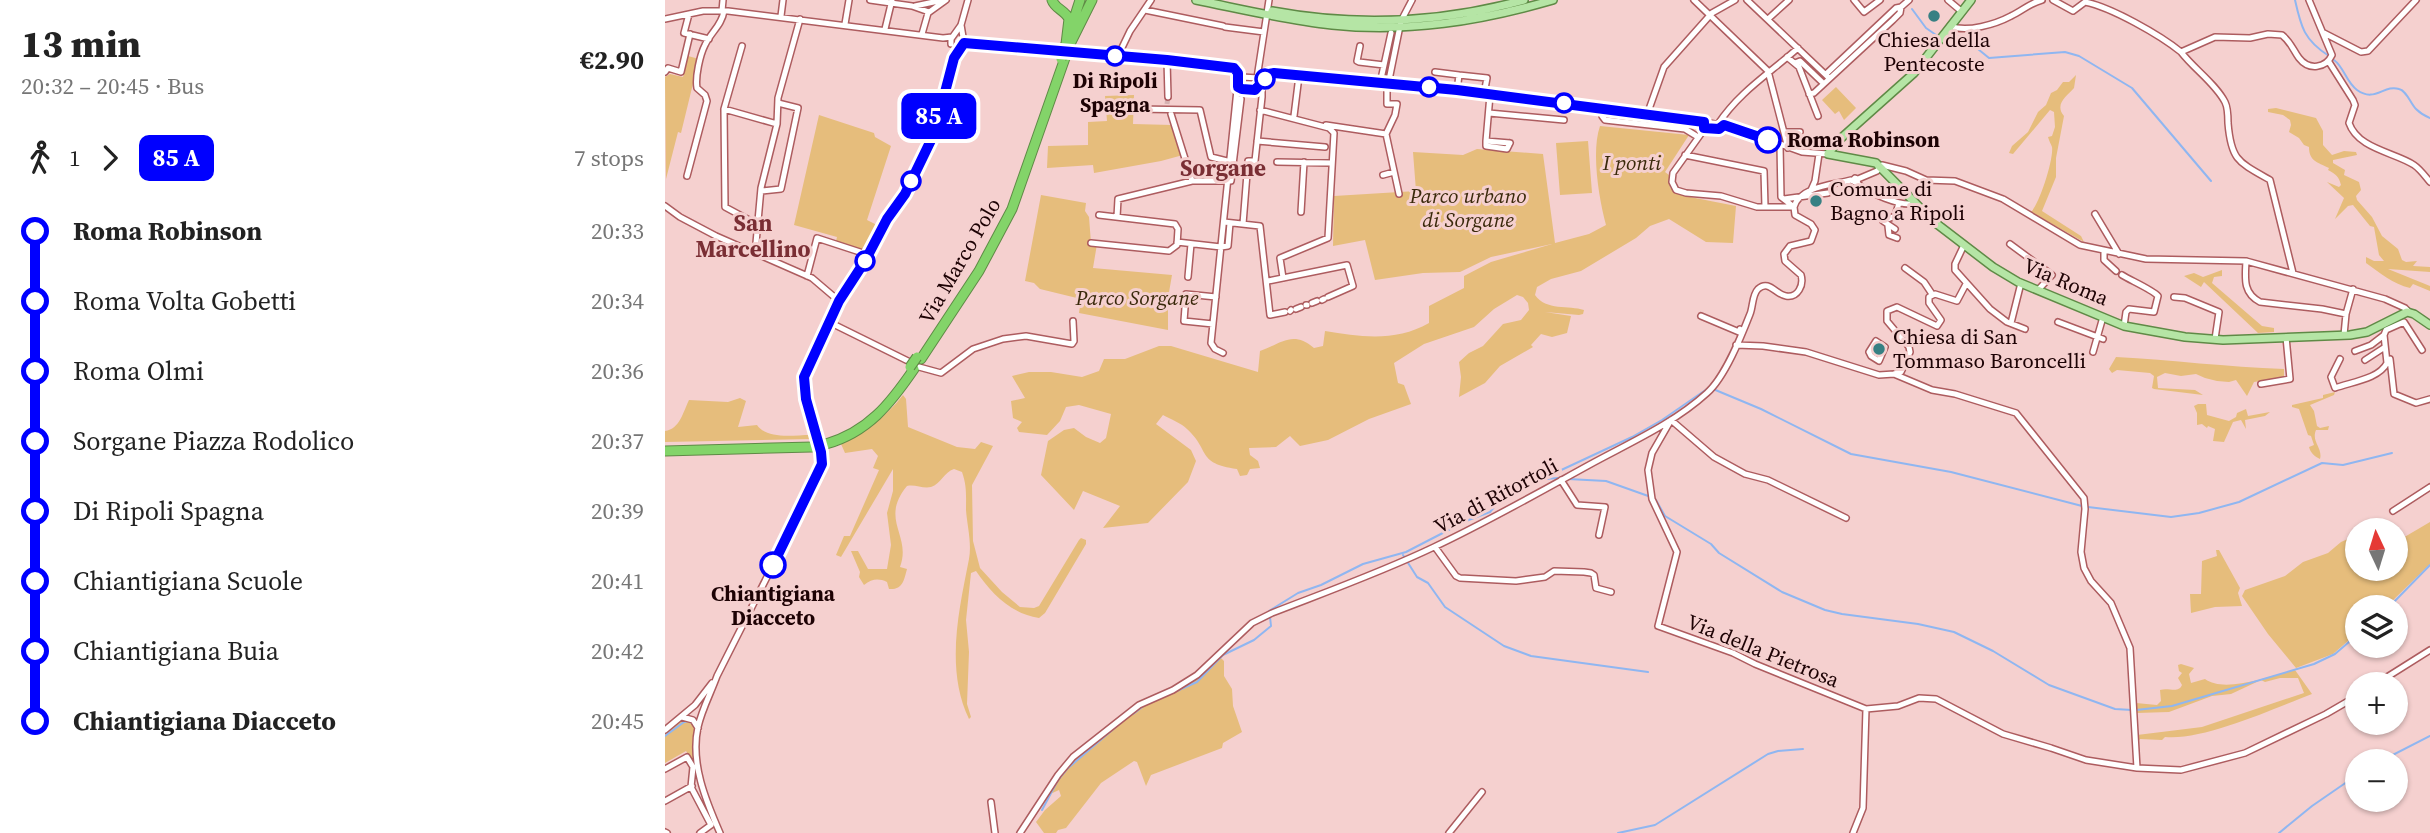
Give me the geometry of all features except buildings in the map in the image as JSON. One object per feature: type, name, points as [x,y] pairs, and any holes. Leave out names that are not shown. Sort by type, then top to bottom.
[{"type":"highway","points":[[1053,0],[1060,7],[1067,9],[1079,0]]},
{"type":"highway","points":[[1053,0],[1055,6],[1066,13],[1069,19],[1066,51]]},
{"type":"highway","name":"Via Marco Polo","points":[[1066,51],[1079,0]]},
{"type":"highway","name":"Via Marco Polo","points":[[818,443],[849,431],[870,417],[887,400],[979,271],[1011,209],[1086,0]]},
{"type":"highway","points":[[1066,51],[1092,0]]},
{"type":"highway","points":[[665,449],[818,443]]},
{"type":"main road","points":[[1196,0],[1339,26],[1470,21],[1553,0]]},
{"type":"main road","points":[[1216,0],[1267,12]]},
{"type":"main road","points":[[1400,25],[1524,0]]},
{"type":"main road","points":[[1828,154],[1839,140],[1914,73],[1971,0]]},
{"type":"main road","name":"Via Roma","points":[[1828,154],[1868,160],[1881,167],[1915,202],[1993,267],[2021,283],[2124,326],[2185,337],[2215,339],[2344,335],[2384,330],[2409,312]]},
{"type":"main road","points":[[2409,312],[2430,326]]},
{"type":"street","points":[[687,176],[707,102],[706,96],[696,84],[705,45],[722,21],[723,0]]},
{"type":"street","points":[[781,16],[783,0]]},
{"type":"street","points":[[845,24],[849,0]]},
{"type":"street","points":[[870,0],[892,1],[929,12]]},
{"type":"street","points":[[912,6],[946,0]]},
{"type":"street","points":[[922,34],[929,12],[946,0]]},
{"type":"street","points":[[954,58],[952,41],[961,25],[968,0]]},
{"type":"street","points":[[1136,109],[1169,107],[1199,110],[1202,113],[1211,158],[1255,162],[1262,97],[1257,83],[1269,0]]},
{"type":"street","points":[[1381,79],[1384,65],[1412,0]]},
{"type":"street","points":[[1694,0],[1769,71],[1788,148]]},
{"type":"street","points":[[1648,112],[1664,67],[1711,15],[1735,0]]},
{"type":"street","points":[[1747,0],[1828,76]]},
{"type":"street","points":[[1768,19],[1789,0]]},
{"type":"street","points":[[1854,0],[1864,12],[1880,0]]},
{"type":"street","points":[[1895,0],[1901,7]]},
{"type":"street","points":[[1809,94],[1900,13],[1901,7],[1909,0]]},
{"type":"street","points":[[1948,0],[1961,11]]},
{"type":"street","points":[[1950,26],[1962,29],[2001,20],[2042,0]]},
{"type":"street","points":[[2053,0],[2073,11],[2085,2],[2101,6],[2154,34],[2181,52],[2215,88],[2226,104],[2232,154],[2254,172],[2270,180],[2293,273]]},
{"type":"street","points":[[2181,52],[2215,37],[2255,38],[2268,34],[2282,35],[2293,46],[2300,59],[2313,66],[2322,67],[2329,62],[2332,55],[2309,0]]},
{"type":"street","points":[[2324,33],[2361,52],[2368,51],[2416,0]]},
{"type":"street","points":[[885,29],[892,1]]},
{"type":"street","points":[[1118,56],[1147,4],[1224,27],[1264,32]]},
{"type":"street","points":[[665,19],[703,11],[723,11],[885,29],[952,41],[1234,68],[1237,71],[1237,82],[1232,162],[1227,182],[1228,246],[1177,242]]},
{"type":"street","points":[[689,14],[684,33],[709,38]]},
{"type":"street","points":[[755,254],[761,191],[777,124],[778,103],[800,19]]},
{"type":"street","points":[[720,833],[701,781],[696,751],[698,728],[704,707],[717,676],[820,474],[823,461],[803,381],[839,301],[865,261],[887,219],[905,194],[934,134],[954,58],[963,42],[961,25]]},
{"type":"street","points":[[1391,33],[1387,104],[1397,104],[1386,134],[1399,194]]},
{"type":"street","points":[[666,70],[681,72],[690,34]]},
{"type":"street","points":[[952,41],[963,42]]},
{"type":"street","points":[[742,46],[725,109],[726,208],[751,221],[759,222]]},
{"type":"street","points":[[1360,46],[1357,61],[1384,65]]},
{"type":"street","points":[[1721,124],[1733,103],[1798,48]]},
{"type":"street","points":[[1787,57],[1799,67],[1818,116]]},
{"type":"street","points":[[1167,60],[1169,107],[1192,181]]},
{"type":"street","points":[[1795,63],[1800,61],[1823,83]]},
{"type":"street","points":[[2329,62],[2353,100],[2355,106],[2349,123],[2356,135],[2390,155],[2414,165],[2430,182]]},
{"type":"street","points":[[1435,72],[1486,78],[1489,113],[1486,146],[1507,149],[1510,143]]},
{"type":"street","name":"Via Roma","points":[[1257,83],[1269,74],[1388,88],[1457,90],[1573,104],[1704,125],[1721,124],[1788,148],[1828,154]]},
{"type":"street","points":[[1457,90],[1459,75]]},
{"type":"street","points":[[1294,116],[1299,76]]},
{"type":"street","points":[[1237,82],[1242,77],[1257,83]]},
{"type":"street","points":[[1237,82],[1239,88],[1244,90]]},
{"type":"street","points":[[1236,98],[1239,92],[1257,83]]},
{"type":"street","points":[[761,191],[781,189],[798,108],[778,103]]},
{"type":"street","points":[[725,109],[777,124]]},
{"type":"street","points":[[1260,110],[1330,128],[1334,133],[1328,238],[1280,258],[1283,278]]},
{"type":"street","name":"Via Roma","points":[[1601,110],[1605,120],[1682,128],[1698,137]]},
{"type":"street","points":[[1489,113],[1564,120]]},
{"type":"street","points":[[1319,126],[1334,125],[1386,134]]},
{"type":"street","points":[[1704,125],[1671,177],[1679,192],[1721,196],[1765,207],[1794,207],[1799,197],[1811,190],[1856,181],[1881,167],[1891,167],[1926,180],[1955,181],[2003,200],[2080,245],[2146,259],[2246,261],[2385,299],[2409,312]]},
{"type":"street","points":[[1785,132],[1800,132]]},
{"type":"street","points":[[1257,141],[1325,146]]},
{"type":"street","points":[[1780,145],[1782,199],[1828,193]]},
{"type":"street","points":[[1811,190],[1819,154]]},
{"type":"street","points":[[1685,155],[1764,171],[1765,207]]},
{"type":"street","points":[[1277,162],[1331,163]]},
{"type":"street","points":[[1301,212],[1304,162]]},
{"type":"street","points":[[1243,224],[1248,163]]},
{"type":"street","points":[[1383,175],[1394,172]]},
{"type":"street","points":[[1117,217],[1118,199],[1192,181],[1227,182]]},
{"type":"street","points":[[1856,181],[1867,190],[1899,203],[1909,205],[1915,202]]},
{"type":"street","name":"Via di Ritortoli","points":[[1020,833],[1073,757],[1139,705],[1173,690],[1196,675],[1244,630],[1270,614],[1435,547],[1671,420],[1712,388],[1735,346],[1759,288],[1769,286],[1782,295],[1789,296],[1801,287],[1801,275],[1787,263],[1784,254],[1790,246],[1811,241],[1815,230],[1811,224],[1795,215],[1794,207],[1782,199]]},
{"type":"street","points":[[1895,229],[1883,221],[1895,216],[1899,203]]},
{"type":"street","points":[[665,206],[691,223],[807,276],[839,301]]},
{"type":"street","points":[[1091,243],[1171,251],[1177,245],[1178,229],[1175,224],[1099,215]]},
{"type":"street","points":[[2095,215],[2119,254]]},
{"type":"street","points":[[1227,222],[1260,226],[1271,315],[1307,305],[1353,286],[1347,265],[1268,281]]},
{"type":"street","points":[[1888,226],[1888,238],[1897,237]]},
{"type":"street","points":[[807,276],[817,238],[863,253]]},
{"type":"street","points":[[1188,277],[1192,244]]},
{"type":"street","points":[[2010,244],[2060,279]]},
{"type":"street","points":[[1964,245],[1954,267],[1966,284],[2007,322],[2025,329]]},
{"type":"street","points":[[1221,247],[1211,343],[1223,353]]},
{"type":"street","points":[[2103,251],[2104,260],[2119,273],[2141,287],[2154,291],[2158,296],[2154,312],[2129,309],[2124,326]]},
{"type":"street","points":[[2246,261],[2245,287],[2253,298],[2260,302],[2346,314]]},
{"type":"street","points":[[1905,268],[1924,282],[1932,294],[1956,301],[1960,299],[1966,284]]},
{"type":"street","points":[[2038,290],[2052,275]]},
{"type":"street","points":[[2011,323],[2021,283]]},
{"type":"street","points":[[2344,335],[2353,289]]},
{"type":"street","points":[[1213,324],[1184,321],[1184,299],[1186,294],[1216,297]]},
{"type":"street","points":[[1735,346],[1806,352],[1879,375],[1894,374],[1901,372],[1910,352],[1909,347],[1887,321],[1886,313],[1890,308],[1897,307],[1938,325],[1940,318],[1928,302],[1932,294]]},
{"type":"street","points":[[1168,298],[1184,299]]},
{"type":"street","points":[[2173,298],[2185,298],[2219,312],[2215,339]]},
{"type":"street","points":[[1701,316],[1739,332],[1748,318]]},
{"type":"street","points":[[2093,352],[2100,339],[2103,317]]},
{"type":"street","points":[[829,322],[941,373],[981,345],[1026,336],[1072,344],[1073,321]]},
{"type":"street","points":[[2058,322],[2100,339]]},
{"type":"street","points":[[2355,351],[2371,345],[2384,330],[2405,322],[2422,350]]},
{"type":"street","points":[[2340,359],[2331,377],[2335,388],[2355,383],[2385,368],[2387,363],[2384,330]]},
{"type":"street","points":[[2384,330],[2394,394],[2416,402],[2430,399]]},
{"type":"street","points":[[2261,384],[2290,379],[2286,337]]},
{"type":"street","points":[[2365,359],[2385,347]]},
{"type":"street","points":[[1894,374],[1931,390],[1955,394],[2017,413],[2084,498],[2081,552],[2084,568],[2091,581],[2108,598],[2130,648],[2137,768]]},
{"type":"street","points":[[1671,420],[1714,457],[1745,474],[1768,480],[1846,518]]},
{"type":"street","name":"Via della Pietrosa","points":[[1671,420],[1652,453],[1649,470],[1652,499],[1677,552],[1658,626],[1733,653],[1866,709]]},
{"type":"street","points":[[1561,480],[1577,505],[1605,507],[1599,535]]},
{"type":"street","points":[[2393,511],[2430,488]]},
{"type":"street","points":[[1435,547],[1460,578],[1516,581],[1545,576],[1554,571],[1584,572],[1594,576],[1596,588],[1611,592]]},
{"type":"street","points":[[2395,672],[2430,650]]},
{"type":"street","points":[[665,730],[695,705],[717,676]]},
{"type":"street","points":[[1853,833],[1863,808],[1866,709],[1898,706],[1919,698],[1936,699],[2003,734],[2086,760],[2137,768],[2181,769],[2245,753],[2345,703]]},
{"type":"street","points":[[682,717],[693,720],[698,728]]},
{"type":"street","points":[[665,769],[687,757],[693,767],[691,787],[711,825],[701,833]]},
{"type":"street","points":[[665,789],[668,799],[701,781]]},
{"type":"street","points":[[1449,833],[1482,792]]},
{"type":"street","points":[[695,794],[701,794],[703,802]]},
{"type":"street","points":[[991,802],[995,833]]},
{"type":"green space","points":[[688,56],[699,59],[681,133],[678,132],[666,179],[665,77],[670,74],[683,77]]},
{"type":"green space","points":[[2076,75],[2074,88],[2065,97],[2060,108],[2064,116],[2056,158],[2056,177],[2042,211],[2081,236],[2084,242],[2031,212],[2042,192],[2051,161],[2052,147],[2048,137],[2052,136],[2055,127],[2054,112],[2050,110],[2013,154],[2009,153],[2012,146],[2028,132],[2051,93]]},
{"type":"green space","points":[[1836,87],[1856,108],[1844,120],[1839,111],[1835,114],[1822,100]]},
{"type":"green space","points":[[1134,95],[1133,124],[1172,125],[1183,155],[1094,173],[1093,165],[1047,168],[1048,146],[1088,145],[1088,122],[1107,121],[1105,96]]},
{"type":"green space","points":[[2276,108],[2316,118],[2323,131],[2323,145],[2332,155],[2344,151],[2356,152],[2357,155],[2333,160],[2333,163],[2345,170],[2344,175],[2359,182],[2361,190],[2356,196],[2357,200],[2372,217],[2382,236],[2398,249],[2402,260],[2417,261],[2413,266],[2430,267],[2430,272],[2388,269],[2430,286],[2430,291],[2413,284],[2410,288],[2398,284],[2366,263],[2366,257],[2374,261],[2384,261],[2379,255],[2374,227],[2370,226],[2353,205],[2348,206],[2335,219],[2344,198],[2327,182],[2339,187],[2339,180],[2329,168],[2310,155],[2309,147],[2289,132],[2290,120],[2283,115],[2268,112],[2268,109]]},
{"type":"green space","points":[[819,115],[874,133],[875,137],[891,146],[867,220],[877,225],[867,251],[836,241],[837,237],[794,225]]},
{"type":"green space","points":[[1600,126],[1689,135],[1665,172],[1669,175],[1670,188],[1690,197],[1736,206],[1733,243],[1706,242],[1669,219],[1650,226],[1636,238],[1581,271],[1551,279],[1537,287],[1535,295],[1545,303],[1584,310],[1583,314],[1579,315],[1545,312],[1571,316],[1567,333],[1552,337],[1541,334],[1531,345],[1533,347],[1500,366],[1485,383],[1459,397],[1459,362],[1483,346],[1503,324],[1521,320],[1529,310],[1528,303],[1517,295],[1494,309],[1474,327],[1424,344],[1394,363],[1398,383],[1404,385],[1411,404],[1369,419],[1328,440],[1300,446],[1290,436],[1276,447],[1249,448],[1250,455],[1258,461],[1260,468],[1250,469],[1247,475],[1240,476],[1237,469],[1209,460],[1187,429],[1163,415],[1156,424],[1191,450],[1196,461],[1188,482],[1148,523],[1103,528],[1120,506],[1083,491],[1074,510],[1041,475],[1048,441],[1064,430],[1074,428],[1100,443],[1106,438],[1111,414],[1079,405],[1066,407],[1060,421],[1047,435],[1019,432],[1017,428],[1022,422],[1013,418],[1011,401],[1025,398],[1012,376],[1029,372],[1051,372],[1082,377],[1099,371],[1104,359],[1125,359],[1159,346],[1171,346],[1258,372],[1260,351],[1287,340],[1300,340],[1314,348],[1323,346],[1325,331],[1378,336],[1417,329],[1429,323],[1429,306],[1464,288],[1464,276],[1491,262],[1552,244],[1491,257],[1460,272],[1423,273],[1375,280],[1365,240],[1333,246],[1334,196],[1416,191],[1413,152],[1463,155],[1477,149],[1543,154],[1555,243],[1589,234],[1606,225],[1596,162]]},
{"type":"green space","points":[[1588,141],[1592,193],[1560,195],[1556,143]]},
{"type":"green space","name":"Parco Sorgane","points":[[1041,195],[1086,203],[1091,243],[1097,244],[1093,268],[1172,275],[1168,298],[1168,330],[1079,313],[1081,299],[1040,289],[1034,283],[1025,281]]},
{"type":"green space","points":[[2222,270],[2222,276],[2214,277],[2212,283],[2262,326],[2274,328],[2274,332],[2258,333],[2204,282],[2201,287],[2184,276],[2194,273],[2203,277]]},
{"type":"green space","points":[[2116,357],[2284,369],[2284,377],[2254,382],[2247,396],[2236,380],[2217,381],[2196,374],[2181,376],[2165,373],[2157,377],[2158,388],[2195,390],[2203,395],[2154,389],[2154,376],[2150,373],[2117,370],[2112,373],[2109,369]]},
{"type":"green space","points":[[2335,392],[2334,395],[2310,405],[2317,426],[2329,426],[2328,430],[2316,430],[2320,459],[2310,451],[2309,447],[2314,445],[2311,436],[2308,435],[2299,409],[2292,405],[2323,398],[2323,395]]},
{"type":"green space","points":[[903,395],[906,399],[908,427],[957,447],[975,449],[981,442],[993,446],[972,485],[973,541],[980,568],[1020,607],[1039,606],[1079,540],[1086,540],[1045,613],[1039,618],[1011,607],[988,587],[976,571],[971,573],[966,620],[969,719],[957,680],[956,660],[958,619],[970,553],[962,472],[954,469],[931,487],[907,486],[899,498],[896,518],[903,556],[900,567],[907,569],[902,584],[897,588],[889,589],[887,582],[878,580],[864,585],[851,551],[858,551],[868,569],[887,569],[891,545],[887,513],[893,491],[893,469],[841,557],[836,555],[844,536],[850,536],[879,470],[873,468],[878,456],[872,449],[845,453],[841,444],[875,423]]},
{"type":"green space","points":[[740,398],[746,401],[738,427],[757,425],[761,430],[774,435],[810,435],[811,439],[665,442],[665,431],[678,423],[689,400],[728,402]]},
{"type":"green space","points":[[2206,404],[2207,415],[2229,421],[2246,409],[2248,416],[2270,412],[2265,416],[2245,420],[2246,429],[2241,420],[2233,422],[2224,442],[2213,441],[2215,429],[2197,425],[2194,406]]},
{"type":"green space","points":[[2430,522],[2430,564],[2398,595],[2345,595],[2345,644],[2333,654],[2296,668],[2242,596],[2245,590],[2285,576],[2303,562],[2328,553],[2345,540],[2345,581],[2408,581],[2408,535]]},
{"type":"green space","points":[[2216,550],[2219,550],[2240,588],[2238,593],[2242,606],[2215,607],[2191,613],[2190,594],[2201,594],[2202,561],[2217,556]]},
{"type":"green space","points":[[1219,656],[1224,661],[1224,676],[1232,689],[1233,706],[1242,732],[1223,743],[1222,748],[1151,775],[1146,786],[1137,762],[1134,761],[1101,783],[1066,828],[1056,833],[1044,833],[1036,822],[1061,796],[1059,790],[1048,795],[1063,770],[1139,708],[1198,677]]},
{"type":"green space","points":[[2178,665],[2194,668],[2189,674],[2191,683],[2205,679],[2224,685],[2295,670],[2312,694],[2218,729],[2181,737],[2165,737],[2162,740],[2140,739],[2137,743],[2137,735],[2202,727],[2304,693],[2298,678],[2280,678],[2265,682],[2261,680],[2231,694],[2212,696],[2169,712],[2137,713],[2136,703],[2157,705],[2161,701],[2160,690],[2180,688],[2182,685],[2178,678],[2182,673]]},
{"type":"green space","points":[[684,719],[694,725],[694,759],[692,760],[686,751],[665,763],[665,733]]},
{"type":"waterway","points":[[2295,0],[2305,32],[2314,44],[2329,56]]},
{"type":"waterway","points":[[1912,9],[1926,28],[1939,37]]},
{"type":"waterway","points":[[1943,41],[1951,46],[1962,36],[1989,58],[2065,52],[2079,56],[2132,88],[2211,181]]},
{"type":"waterway","points":[[2334,60],[2357,90],[2369,95],[2399,89],[2418,110],[2430,118]]},
{"type":"waterway","points":[[1542,479],[1632,437],[1707,389]]},
{"type":"waterway","points":[[1713,389],[1761,409],[1851,454],[1951,472],[2082,506]]},
{"type":"waterway","points":[[2088,507],[2171,517],[2199,513],[2239,502],[2322,463],[2343,465],[2392,453]]},
{"type":"waterway","points":[[1545,479],[1558,478]]},
{"type":"waterway","points":[[1568,479],[1606,481],[1651,497]]},
{"type":"waterway","points":[[1269,611],[1298,593],[1363,564],[1406,552],[1466,521],[1490,512],[1501,499],[1540,480]]},
{"type":"waterway","points":[[1656,500],[1665,516],[1782,592],[1842,614],[1918,624],[1954,632],[1993,651],[2049,685],[2115,709],[2132,710]]},
{"type":"waterway","points":[[1403,555],[1417,577],[1428,583],[1445,607],[1504,646],[1531,656],[1648,672]]},
{"type":"waterway","points":[[2401,595],[2430,565]]},
{"type":"waterway","points":[[1163,697],[1197,682],[1223,655],[1254,640],[1271,626],[1270,617]]},
{"type":"waterway","points":[[2136,710],[2172,706],[2314,664],[2335,654],[2345,645]]},
{"type":"waterway","points":[[1133,714],[1145,705]]},
{"type":"waterway","points":[[1042,810],[1067,769],[1125,719]]},
{"type":"waterway","points":[[665,736],[684,722],[693,724]]},
{"type":"waterway","points":[[2405,749],[2430,736]]},
{"type":"waterway","points":[[1618,833],[1655,825],[1768,754],[1803,749]]},
{"type":"waterway","points":[[2279,833],[2345,783]]},
{"type":"tunnel","points":[[1167,104],[1168,97]]},
{"type":"bus line","points":[[773,565],[820,474],[823,458],[806,399],[804,377],[839,301],[858,273],[887,219],[905,194],[934,134],[954,58],[964,43],[1234,68],[1238,73],[1238,87],[1250,90],[1255,90],[1269,74],[1274,73],[1566,103],[1601,110],[1704,122],[1704,128],[1719,129],[1724,125],[1768,140]]},
{"type":"place","name":"Chiesa della Pentecoste","points":[[1934,16]]},
{"type":"place","name":"Di Ripoli Spagna","points":[[1115,56]]},
{"type":"place","name":"Roma Robinson","points":[[1768,140]]},
{"type":"place","name":"Comune di Bagno a Ripoli","points":[[1816,201]]},
{"type":"place","name":"Chiesa di San Tommaso Baroncelli","points":[[1879,349]]},
{"type":"place","name":"Chiantigiana Diacceto","points":[[773,565]]},
{"type":"district","name":"Sorgane","points":[[1223,168]]},
{"type":"district","name":"San Marcellino","points":[[753,236]]},
{"type":"park label","name":"I ponti","points":[[1632,163]]},
{"type":"park label","name":"Parco urbano di Sorgane","points":[[1468,208]]}]
